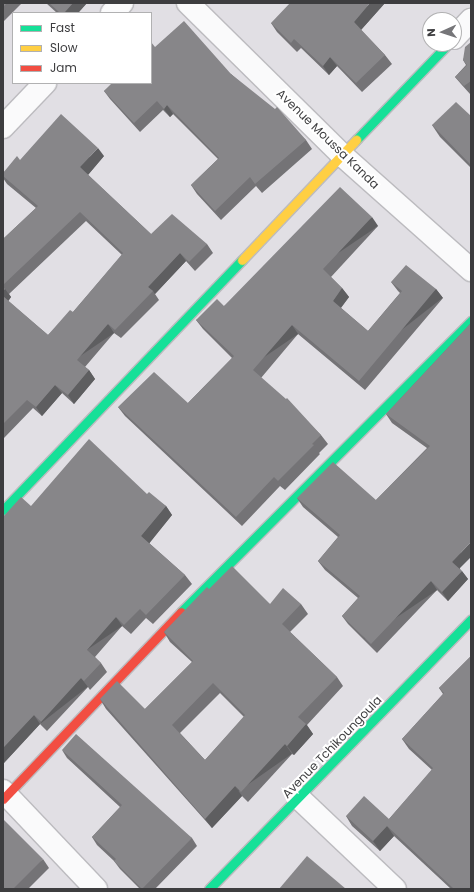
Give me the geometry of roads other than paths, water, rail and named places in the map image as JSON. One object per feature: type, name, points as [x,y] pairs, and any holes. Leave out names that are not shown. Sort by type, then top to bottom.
[{"type":"street","points":[[113,12],[122,3]]},
{"type":"street","name":"Avenue Moussa Kanda","points":[[188,3],[342,154],[471,270]]},
{"type":"street","points":[[462,30],[471,20]]},
{"type":"street","points":[[3,510],[440,52]]},
{"type":"street","points":[[3,127],[44,84]]},
{"type":"street","points":[[96,889],[4,795],[192,601],[471,321]]},
{"type":"street","name":"Avenue Tchikoungoula","points":[[209,889],[471,620]]},
{"type":"street","points":[[299,798],[395,889]]}]
